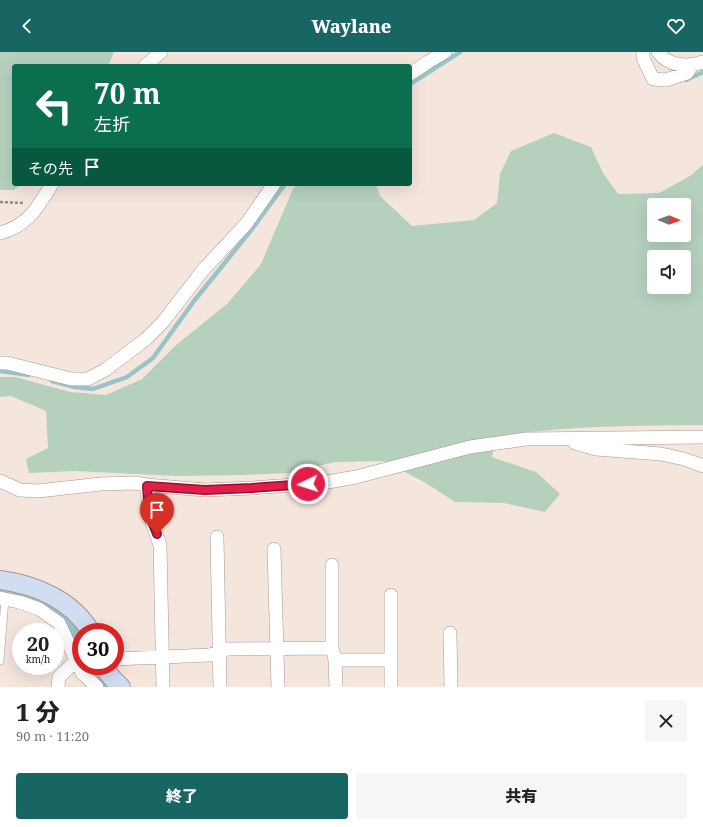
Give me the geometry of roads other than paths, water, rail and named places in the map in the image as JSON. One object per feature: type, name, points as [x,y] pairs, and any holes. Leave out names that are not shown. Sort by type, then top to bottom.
[{"type":"street","points":[[147,64],[161,52]]},
{"type":"street","points":[[412,73],[445,52]]},
{"type":"street","points":[[643,52],[643,58],[653,79],[666,80],[687,73],[697,64]]},
{"type":"street","points":[[658,52],[662,57],[672,63],[682,65],[697,64]]},
{"type":"street","points":[[0,233],[8,231],[29,219],[51,186]]},
{"type":"street","points":[[0,363],[7,363],[71,379],[88,379],[105,370],[146,339],[163,322],[203,270],[246,224],[273,186]]},
{"type":"street","points":[[0,481],[20,490],[38,491],[108,484],[135,483],[147,486],[205,490],[252,488],[322,483],[356,477],[470,447],[526,439],[703,437]]},
{"type":"street","points":[[572,439],[574,443],[596,449],[661,454],[684,459],[703,466]]},
{"type":"street","points":[[147,486],[149,514],[160,545],[163,687]]},
{"type":"street","points":[[217,537],[220,687]]},
{"type":"street","points":[[274,549],[278,687]]},
{"type":"street","points":[[332,565],[333,654],[336,687]]},
{"type":"street","points":[[0,580],[35,589],[55,597],[70,606],[86,623]]},
{"type":"street","points":[[391,595],[391,687]]},
{"type":"street","points":[[2,598],[40,609],[58,623],[72,649]]},
{"type":"street","points":[[450,634],[451,687]]},
{"type":"street","points":[[124,658],[210,655],[227,648],[277,648],[391,660]]},
{"type":"street","points":[[58,687],[59,677],[72,665]]},
{"type":"street","points":[[84,675],[98,687]]},
{"type":"street","points":[[110,675],[121,687]]},
{"type":"lane","points":[[0,661],[2,598]]},
{"type":"waterway","points":[[412,83],[460,52]]},
{"type":"waterway","points":[[686,80],[703,72]]},
{"type":"waterway","points":[[52,381],[75,387],[93,389],[127,377],[153,358],[194,301],[252,229],[284,186]]},
{"type":"waterway","points":[[0,371],[29,375]]},
{"type":"waterway","points":[[0,591],[35,599],[57,610],[72,623]]},
{"type":"waterway","points":[[94,675],[107,687]]}]
